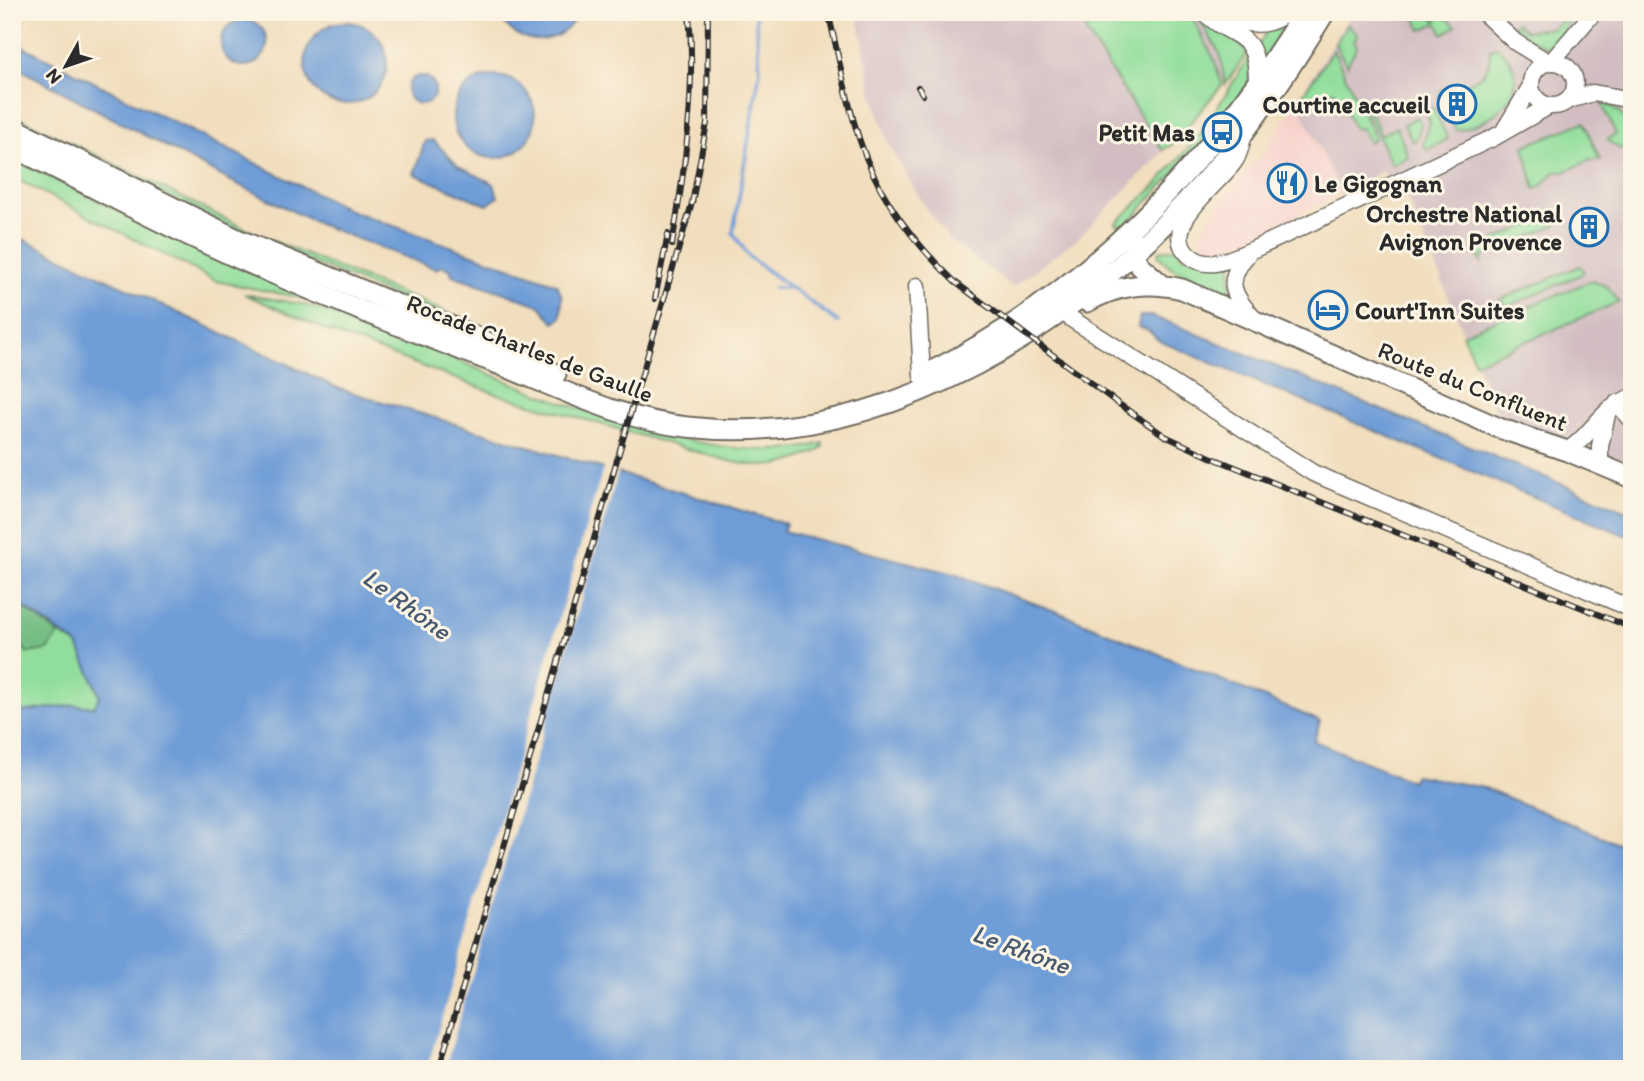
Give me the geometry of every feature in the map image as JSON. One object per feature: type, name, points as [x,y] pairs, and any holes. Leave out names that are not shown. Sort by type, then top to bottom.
[{"type":"main road","name":"Rocade Charles de Gaulle","points":[[12,127],[265,251],[472,335],[594,390],[652,408],[706,418],[775,416],[849,403],[922,376],[986,341],[1055,292],[1153,210],[1203,156],[1257,84],[1304,12]]},
{"type":"main road","name":"Rocade Charles de Gaulle","points":[[12,147],[271,273],[609,408],[684,427],[758,430],[808,423],[867,410],[936,383],[1063,316],[1210,176],[1245,132],[1325,12]]},
{"type":"main road","points":[[1161,284],[1139,265],[1136,248],[1142,230],[1181,192],[1203,156]]},
{"type":"main road","points":[[1110,247],[1136,248],[1182,289]]},
{"type":"main road","points":[[1063,316],[1126,286],[1161,284],[1182,289]]},
{"type":"main road","name":"Route du Confluent","points":[[1182,289],[1499,428],[1567,451],[1632,478]]},
{"type":"street","points":[[1205,12],[1212,20],[1234,30],[1248,44],[1256,62],[1257,84]]},
{"type":"street","points":[[1222,12],[1252,24],[1268,23],[1287,12]]},
{"type":"street","points":[[1483,12],[1515,42],[1550,62],[1563,64],[1593,93]]},
{"type":"street","points":[[1503,132],[1537,68],[1550,62],[1594,12]]},
{"type":"street","points":[[1569,100],[1574,91],[1580,28]]},
{"type":"street","points":[[1515,42],[1536,99],[1549,106]]},
{"type":"street","points":[[1245,132],[1236,160],[1183,221],[1181,240],[1190,256],[1206,264],[1223,262],[1250,251],[1503,132],[1549,106],[1593,93],[1632,100]]},
{"type":"street","points":[[1250,251],[1235,269],[1233,281],[1235,294],[1256,321]]},
{"type":"street","points":[[917,286],[922,376]]},
{"type":"street","points":[[1063,316],[1313,473],[1632,609]]},
{"type":"street","points":[[1567,451],[1584,440],[1595,421],[1619,403]]},
{"type":"street","points":[[1619,403],[1632,420]]},
{"type":"street","points":[[1600,465],[1600,446],[1619,403]]},
{"type":"shaded area","points":[[857,12],[1270,12],[1197,118],[1078,238],[1013,287],[950,240],[927,210],[890,147],[873,96]]},
{"type":"shaded area","points":[[1352,12],[1632,12],[1632,470],[1496,411],[1406,194],[1381,171],[1342,194],[1297,101]]},
{"type":"shaded area","name":"Le Gigognan","points":[[1297,101],[1342,194],[1217,254],[1207,250],[1201,244],[1200,236],[1204,226],[1223,199],[1266,150]]},
{"type":"green space","points":[[1113,12],[1189,12],[1214,59],[1222,85],[1172,145],[1162,150],[1085,30]]},
{"type":"green space","points":[[1195,12],[1230,36],[1247,53],[1225,85],[1220,54]]},
{"type":"green space","points":[[1413,12],[1425,12],[1436,21],[1442,14],[1456,26],[1443,34],[1437,23],[1421,30]]},
{"type":"green space","points":[[1572,14],[1559,41],[1548,48],[1526,37],[1513,25],[1516,23],[1526,31],[1552,28]]},
{"type":"green space","points":[[1347,24],[1358,35],[1354,41],[1357,46],[1347,66],[1335,44]]},
{"type":"green space","points":[[1284,28],[1262,64],[1257,47],[1267,31]]},
{"type":"green space","points":[[1497,47],[1510,60],[1515,74],[1509,99],[1499,111],[1486,120],[1456,130],[1439,95],[1442,89],[1454,95],[1449,108],[1461,113],[1466,101],[1460,89],[1483,74],[1489,64],[1490,49]]},
{"type":"green space","points":[[1333,50],[1375,138],[1369,142],[1361,128],[1355,129],[1334,91],[1301,97]]},
{"type":"green space","points":[[1249,57],[1252,60],[1248,85],[1211,134],[1122,229],[1116,223],[1157,184],[1202,132]]},
{"type":"green space","points":[[1601,102],[1618,112],[1629,128],[1631,142],[1620,149],[1607,140],[1616,134]]},
{"type":"green space","points":[[1367,103],[1381,135],[1397,127],[1408,157],[1392,165],[1363,105]]},
{"type":"green space","points":[[1433,107],[1448,139],[1427,150],[1423,144],[1430,123],[1426,112]]},
{"type":"green space","points":[[12,114],[256,234],[514,340],[512,345],[246,235],[12,119]]},
{"type":"green space","points":[[1417,117],[1421,125],[1415,141],[1412,141],[1404,124]]},
{"type":"green space","points":[[1584,122],[1600,160],[1590,160],[1564,172],[1554,172],[1542,186],[1535,189],[1524,146]]},
{"type":"green space","points":[[12,158],[152,227],[311,300],[216,281],[12,177]]},
{"type":"green space","points":[[1552,215],[1556,225],[1482,257],[1482,264],[1475,251],[1481,246]]},
{"type":"green space","points":[[1177,248],[1181,256],[1232,261],[1230,290],[1226,293],[1172,268],[1158,256],[1159,251]]},
{"type":"green space","points":[[1580,266],[1584,271],[1580,275],[1509,306],[1499,300]]},
{"type":"green space","points":[[1591,281],[1607,286],[1619,302],[1475,363],[1462,334]]},
{"type":"green space","points":[[244,294],[306,305],[352,319],[355,316],[521,387],[652,431],[716,445],[773,450],[823,443],[822,449],[796,460],[774,465],[753,465],[725,460],[500,395],[340,336]]},
{"type":"green space","points":[[12,599],[59,634],[48,650],[28,653],[12,637]]},
{"type":"green space","points":[[59,634],[78,645],[100,696],[95,707],[74,705],[12,713],[12,637],[29,653],[48,649]]},
{"type":"water","points":[[254,12],[289,12],[270,20]]},
{"type":"water","points":[[499,12],[578,12],[562,33],[538,40],[515,33]]},
{"type":"water","points":[[244,20],[260,27],[267,43],[260,59],[244,66],[228,59],[221,43],[228,27]]},
{"type":"water","points":[[338,22],[354,22],[369,29],[380,40],[387,55],[384,79],[375,92],[354,104],[338,104],[323,97],[312,86],[305,71],[305,55],[312,40],[323,29]]},
{"type":"water","points":[[12,41],[349,210],[557,284],[562,297],[561,318],[554,322],[539,305],[452,275],[450,269],[441,266],[436,269],[321,225],[229,180],[12,65]]},
{"type":"water","points":[[421,76],[431,80],[435,90],[431,100],[421,104],[411,100],[407,90],[411,80]]},
{"type":"water","points":[[486,76],[502,76],[517,83],[528,94],[535,109],[532,133],[523,146],[502,158],[486,158],[471,151],[460,140],[453,125],[453,109],[460,94],[471,83]]},
{"type":"water","points":[[433,140],[458,166],[494,184],[498,197],[487,205],[414,174],[425,141]]},
{"type":"water","name":"Le Rhône","points":[[12,234],[340,389],[786,524],[783,531],[954,574],[1058,612],[1320,721],[1314,741],[1412,781],[1414,775],[1485,788],[1632,849],[1632,1069],[12,1069],[12,713],[75,705],[94,707],[100,696],[78,645],[12,599]]},
{"type":"water","points":[[1140,316],[1168,322],[1632,513],[1632,538],[1159,341],[1148,330],[1138,327]]},
{"type":"pier","points":[[604,465],[619,470],[445,1069],[427,1069]]},
{"type":"waterway","points":[[755,12],[760,70],[733,233],[749,257],[838,322]]},
{"type":"waterway","points":[[773,288],[788,288]]},
{"type":"railway","points":[[672,245],[685,158],[690,100],[689,12]]},
{"type":"railway","points":[[439,1069],[692,203],[707,123],[708,12]]},
{"type":"railway","points":[[828,12],[851,112],[869,164],[899,219],[955,282],[1165,436],[1208,456],[1632,628]]},
{"type":"railway","points":[[918,87],[923,95]]},
{"type":"railway","points":[[655,299],[668,234]]},
{"type":"place","name":"Courtine accueil","points":[[1457,104]]},
{"type":"place","name":"Petit Mas","points":[[1222,132]]},
{"type":"place","name":"Le Gigognan","points":[[1287,183]]},
{"type":"place","name":"Orchestre National Avignon Provence","points":[[1589,227]]},
{"type":"place","name":"Court'Inn Suites","points":[[1328,310]]}]
